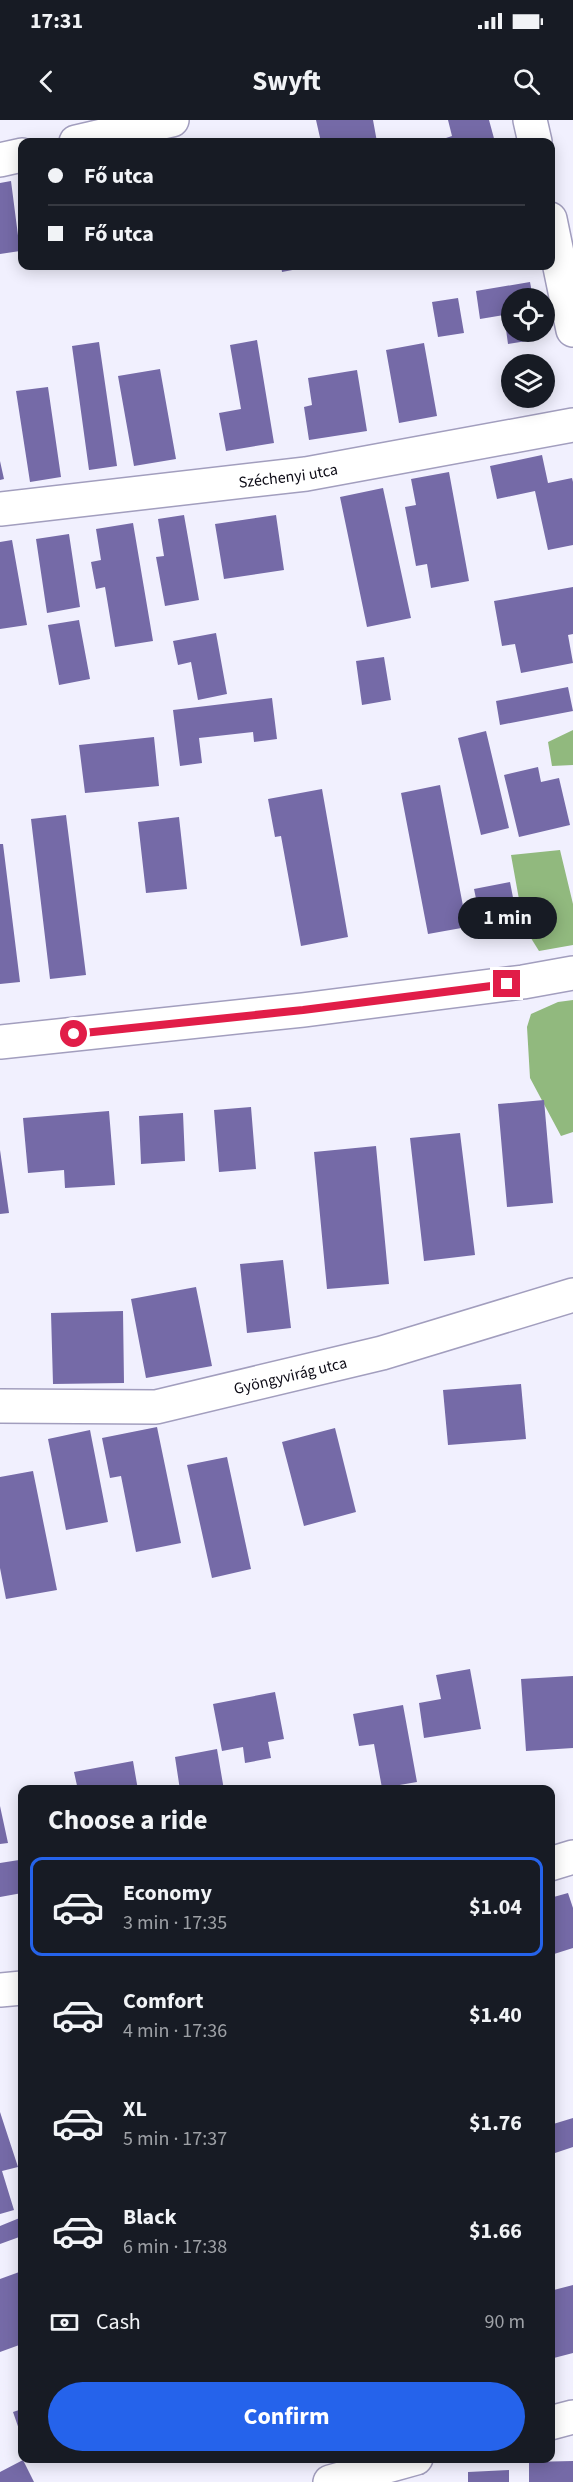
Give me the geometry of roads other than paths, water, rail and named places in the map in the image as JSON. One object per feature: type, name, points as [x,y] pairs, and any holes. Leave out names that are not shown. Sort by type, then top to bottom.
[{"type":"street","points":[[93,138],[172,120]]},
{"type":"street","points":[[530,120],[534,138]]},
{"type":"street","points":[[0,160],[18,156]]},
{"type":"street","points":[[555,243],[573,330]]},
{"type":"street","name":"Széchenyi utca","points":[[0,509],[306,474],[573,425]]},
{"type":"street","points":[[0,1042],[303,1010],[523,982],[573,973]]},
{"type":"street","name":"Gyöngyvirág utca","points":[[0,1406],[156,1407],[382,1353],[573,1295]]},
{"type":"street","points":[[555,1862],[573,1857]]},
{"type":"street","points":[[0,1990],[18,1988]]},
{"type":"street","points":[[555,2422],[573,2417]]},
{"type":"street","points":[[330,2482],[398,2463]]}]
